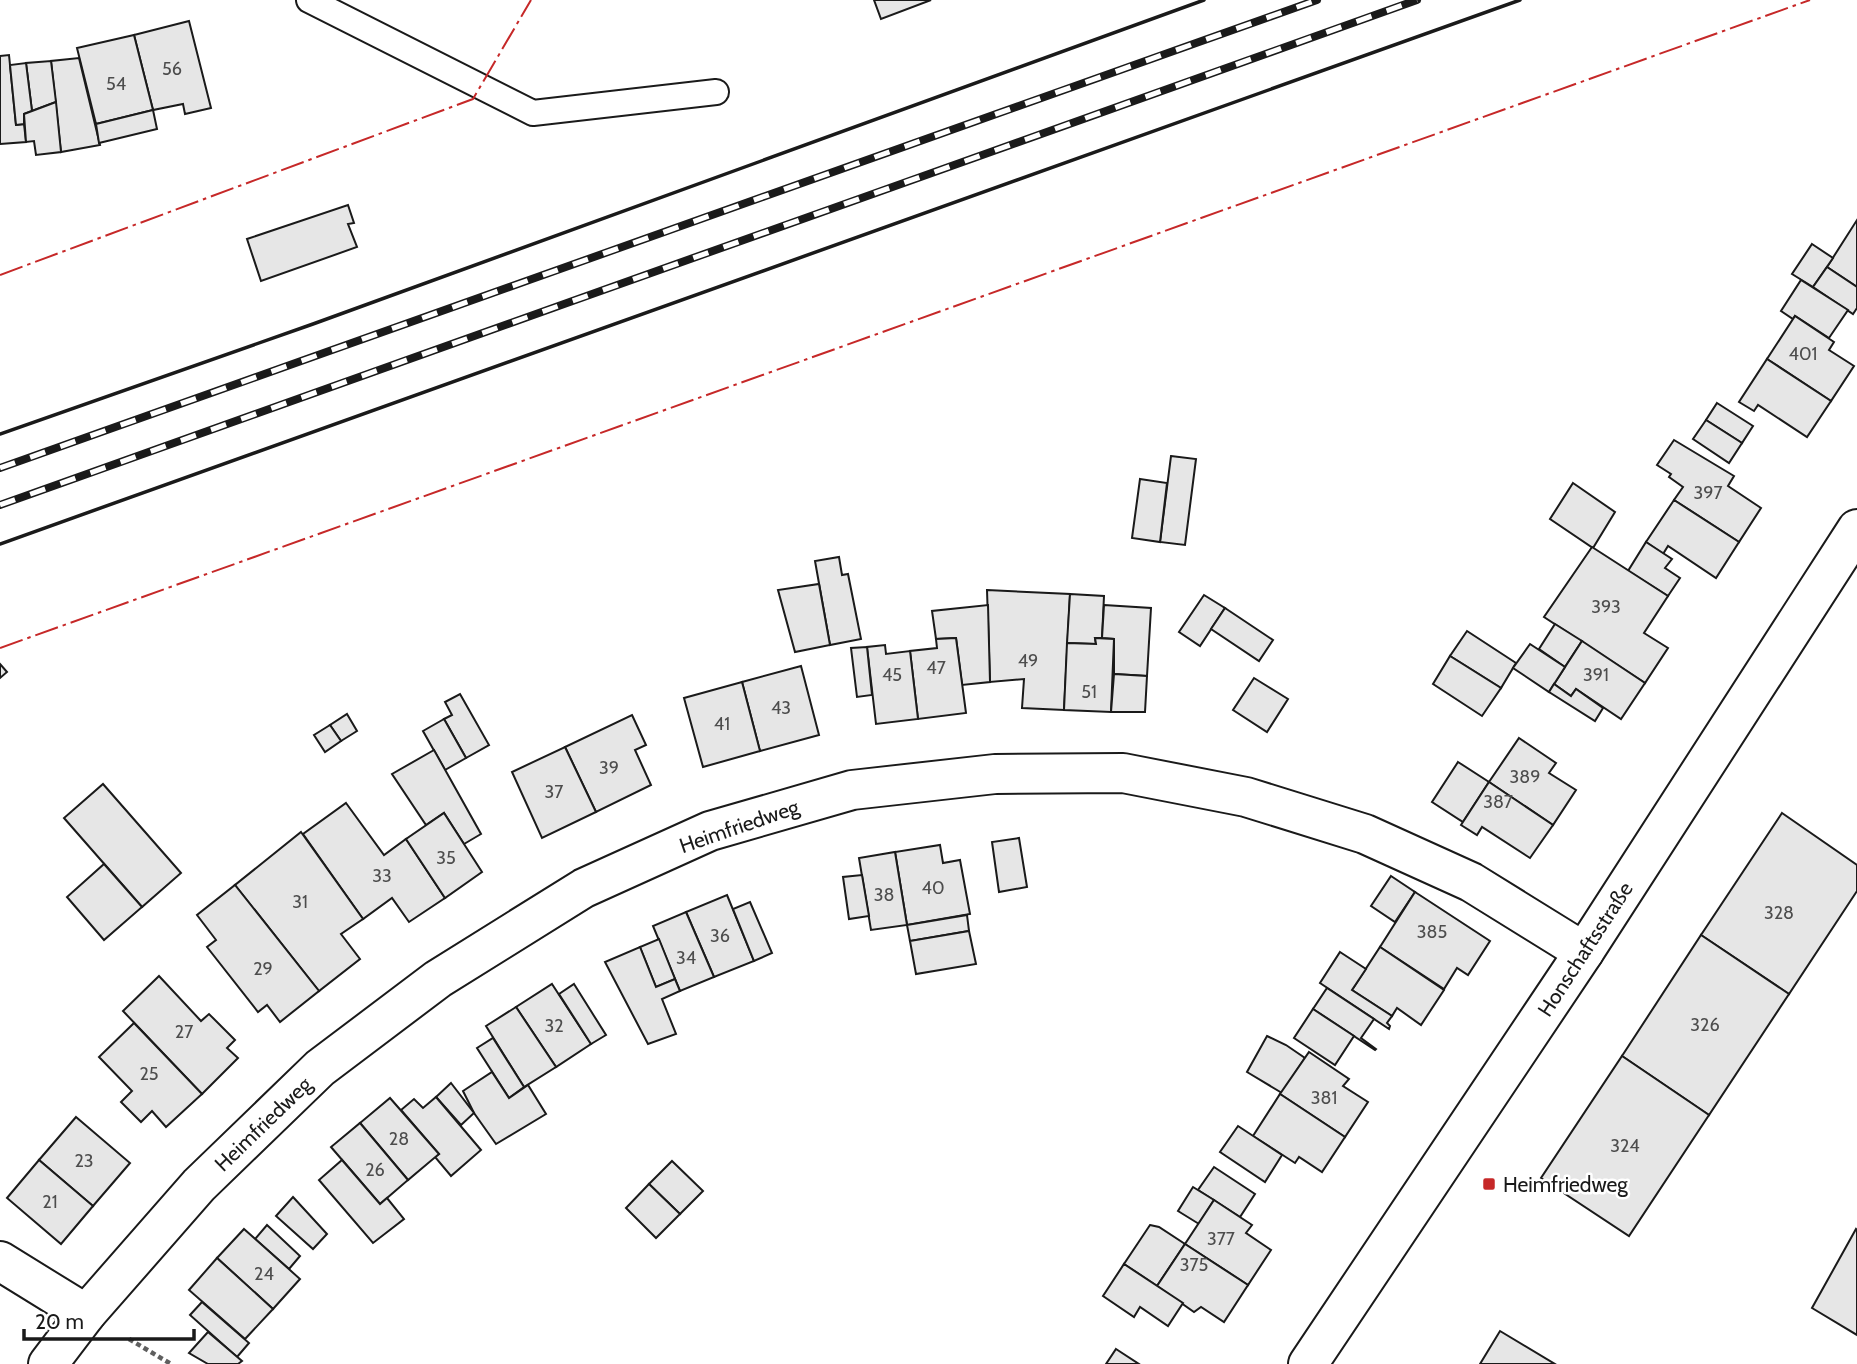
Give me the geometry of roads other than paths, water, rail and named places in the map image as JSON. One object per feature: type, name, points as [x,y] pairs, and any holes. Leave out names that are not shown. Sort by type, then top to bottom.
[{"type":"street","name":"Honschaftsstraße","points":[[1308,1364],[1584,953],[1857,529]]},
{"type":"street","name":"Heimfriedweg","points":[[48,1364],[86,1314],[199,1185],[320,1068],[438,979],[584,888],[710,831],[852,790],[995,774],[1123,773],[1246,797],[1366,834],[1471,882],[1584,953]]},
{"type":"street","points":[[0,1261],[86,1314]]},
{"type":"lane","points":[[309,0],[533,113],[716,92]]},
{"type":"railway","points":[[0,468],[1317,0]]},
{"type":"railway","points":[[0,505],[1417,0]]},
{"type":"place","name":"Heimfriedweg","points":[[1489,1184]]}]
